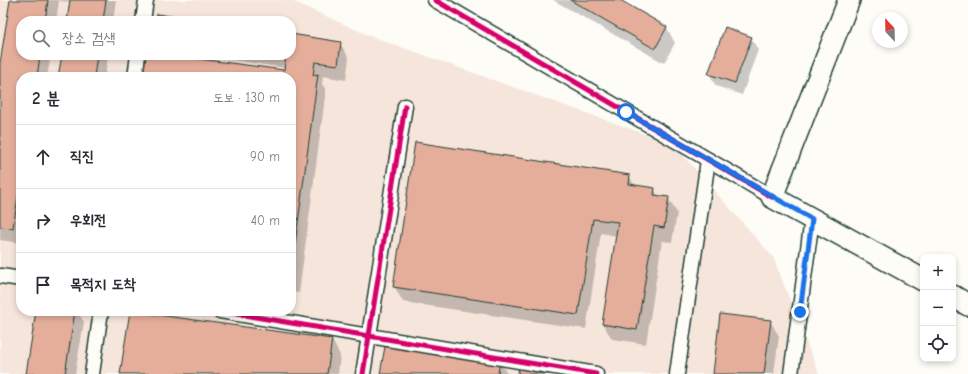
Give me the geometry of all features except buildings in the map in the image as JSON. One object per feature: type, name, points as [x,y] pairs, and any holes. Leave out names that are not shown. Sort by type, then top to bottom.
[{"type":"main road","points":[[849,0],[772,197],[920,278]]},
{"type":"main road","points":[[956,298],[968,305]]},
{"type":"street","points":[[144,16],[146,0]]},
{"type":"street","points":[[435,0],[772,197]]},
{"type":"street","points":[[136,72],[137,60]]},
{"type":"street","points":[[363,374],[406,106]]},
{"type":"street","points":[[677,374],[708,160]]},
{"type":"street","points":[[791,374],[812,219]]},
{"type":"street","points":[[1,276],[16,278]]},
{"type":"street","points":[[92,374],[100,316]]},
{"type":"street","points":[[250,316],[596,374]]},
{"type":"shaded area","points":[[0,0],[290,0],[370,36],[673,144],[773,257],[819,374],[0,374]]},
{"type":"cycle path","points":[[435,0],[772,197]]},
{"type":"cycle path","points":[[363,374],[405,106]]},
{"type":"cycle path","points":[[250,316],[596,374]]},
{"type":"route","points":[[626,112],[812,219],[800,312]]}]
